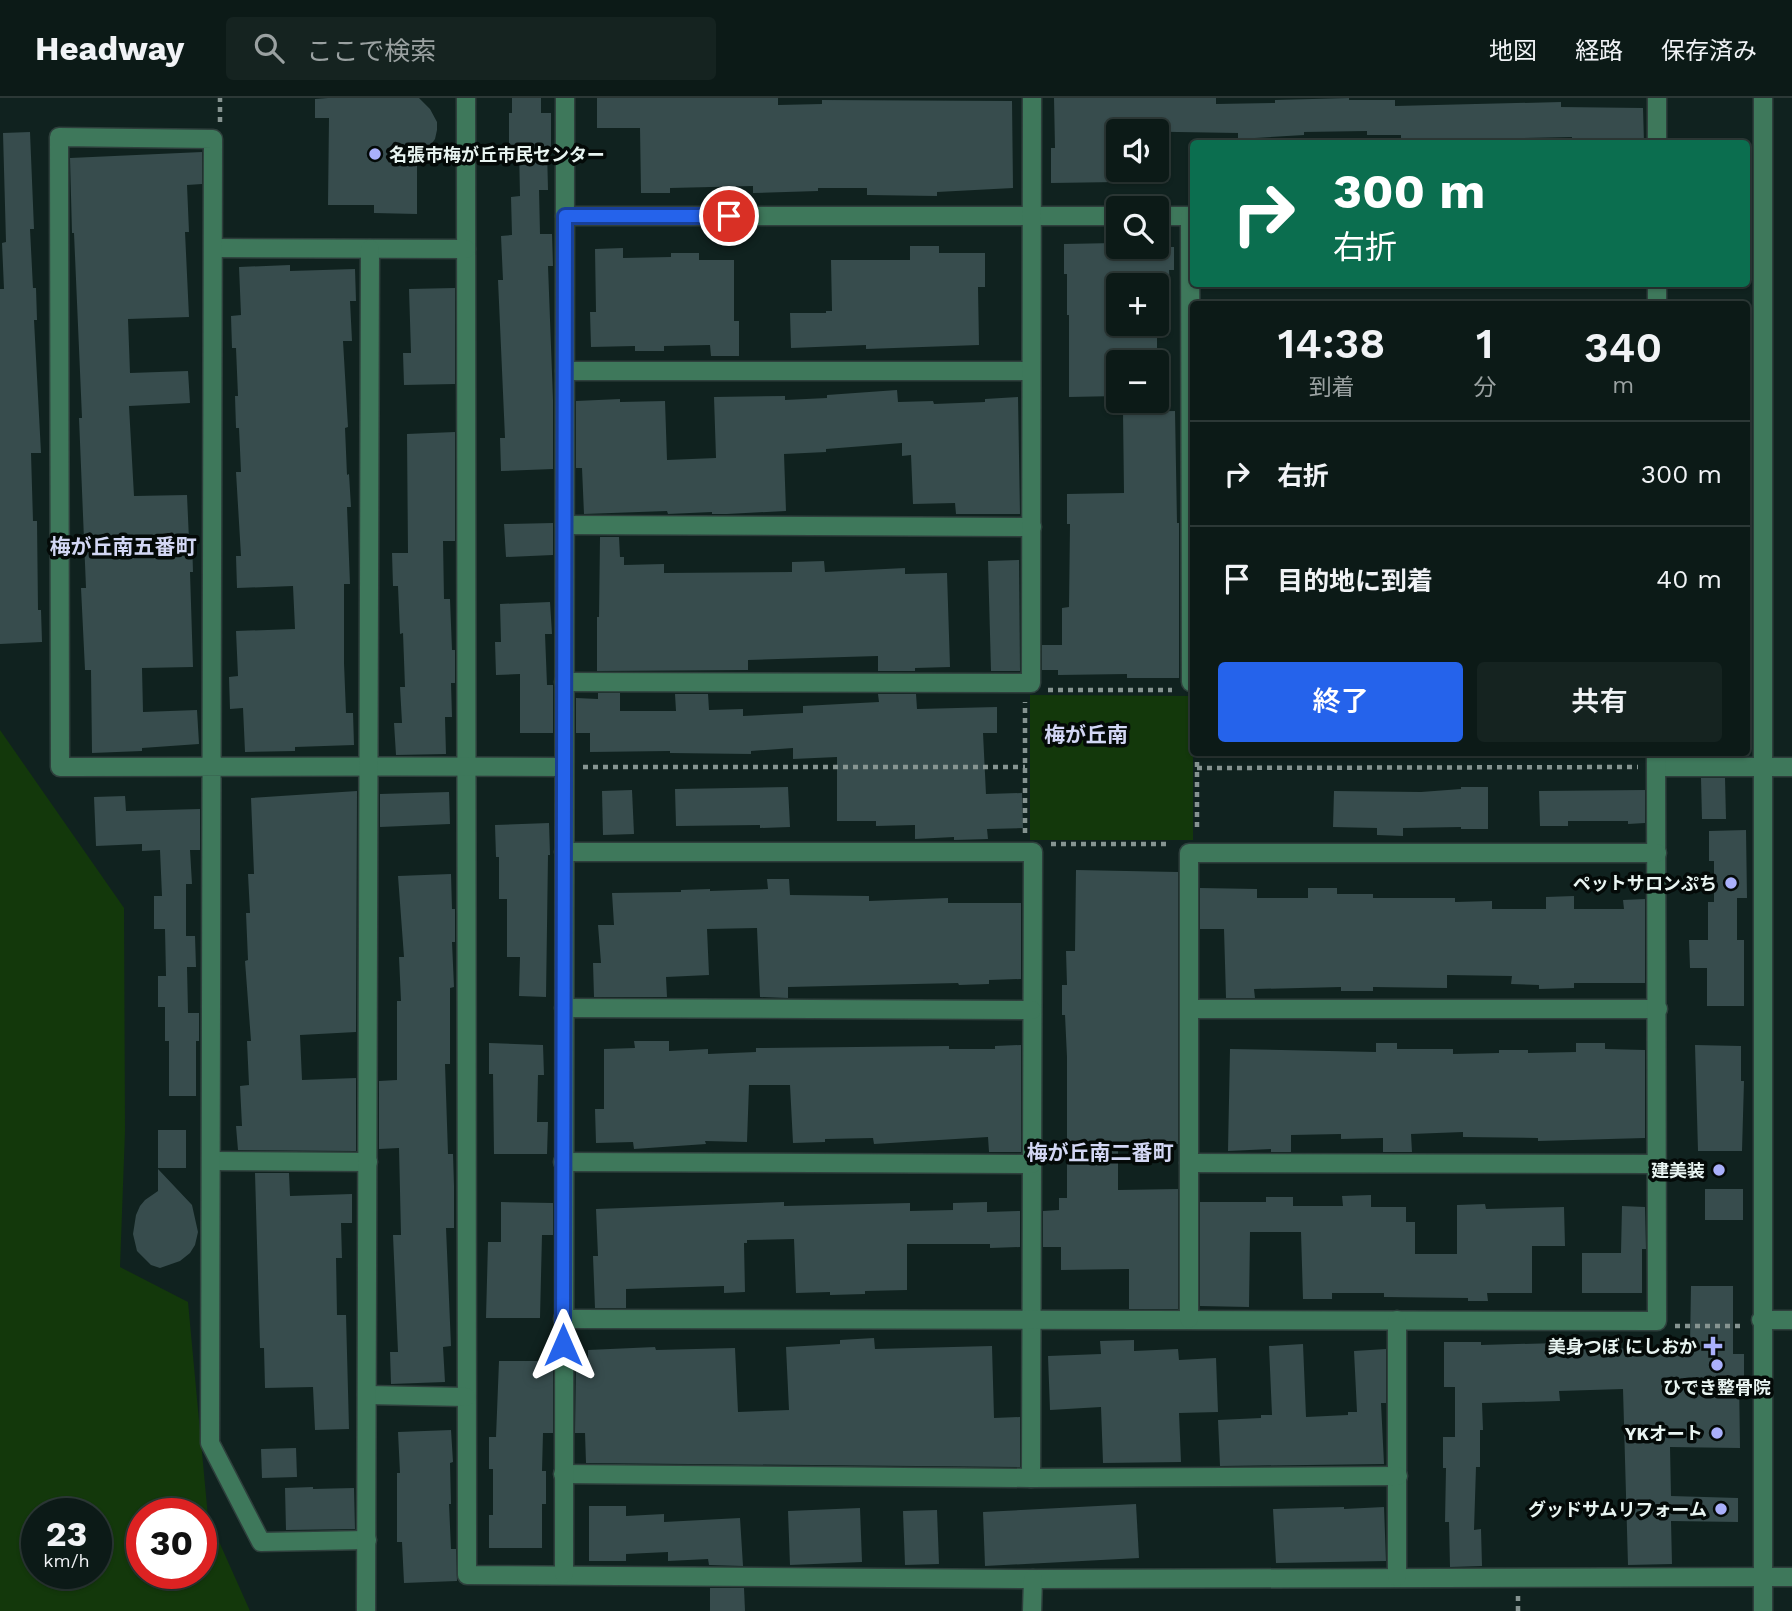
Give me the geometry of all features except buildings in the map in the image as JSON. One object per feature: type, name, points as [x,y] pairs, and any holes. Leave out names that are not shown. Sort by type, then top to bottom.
[{"type":"street","points":[[466,98],[467,1575],[1032,1579],[1792,1577]]},
{"type":"street","points":[[564,1574],[565,98]]},
{"type":"street","points":[[564,682],[1028,683],[1032,527],[1032,98]]},
{"type":"street","points":[[1657,98],[1657,140]]},
{"type":"street","points":[[1763,98],[1763,1611]]},
{"type":"street","points":[[367,1540],[261,1542],[210,1443],[212,766],[215,248],[213,139],[60,137],[60,767],[212,766],[564,766]]},
{"type":"street","points":[[565,216],[1106,216]]},
{"type":"street","points":[[1169,216],[1190,216]]},
{"type":"street","points":[[215,248],[466,249]]},
{"type":"street","points":[[366,1611],[370,249]]},
{"type":"street","points":[[565,372],[1031,371]]},
{"type":"street","points":[[565,525],[1032,527]]},
{"type":"street","points":[[563,1319],[1657,1321],[1656,760],[1792,767]]},
{"type":"street","points":[[1189,1319],[1193,846],[1657,853]]},
{"type":"street","points":[[564,852],[1028,852],[1032,1010],[1031,1478]]},
{"type":"street","points":[[564,1008],[1032,1010]]},
{"type":"street","points":[[1191,1009],[1658,1009]]},
{"type":"street","points":[[212,1161],[369,1162]]},
{"type":"street","points":[[563,1162],[1032,1164]]},
{"type":"street","points":[[1189,1163],[1657,1164]]},
{"type":"street","points":[[1397,1320],[1397,1577]]},
{"type":"street","points":[[1762,1323],[1792,1320]]},
{"type":"street","points":[[367,1395],[466,1397]]},
{"type":"street","points":[[563,1475],[1031,1478],[1398,1476]]},
{"type":"street","points":[[1032,1579],[1032,1611]]},
{"type":"path","points":[[1190,683],[1180,690],[1042,690],[1028,683],[1025,767],[1028,852],[1044,844],[1193,846],[1197,756]]},
{"type":"path","points":[[1197,768],[1656,760]]},
{"type":"path","points":[[564,766],[1025,767]]},
{"type":"path","points":[[1657,1321],[1666,1326],[1762,1323]]},
{"type":"green space","points":[[1030,695],[1190,696],[1193,840],[1030,840]]},
{"type":"green space","points":[[0,730],[124,908],[125,1131],[120,1267],[188,1302],[206,1498],[126,1498],[126,1589],[217,1589],[217,1537],[250,1611],[0,1611]]},
{"type":"place","name":"名張市梅が丘市民センター","points":[[375,154]]},
{"type":"place","name":"ペットサロンぷち","points":[[1731,883]]},
{"type":"place","name":"建美装","points":[[1719,1170]]},
{"type":"place","name":"美身つぼ にしおか","points":[[1713,1346]]},
{"type":"place","name":"ひでき整骨院","points":[[1717,1365]]},
{"type":"place","name":"YKオート","points":[[1717,1433]]},
{"type":"place","name":"グッドサムリフォーム","points":[[1721,1509]]},
{"type":"district","name":"梅が丘南五番町","points":[[123,546]]},
{"type":"district","name":"梅が丘南","points":[[1086,734]]},
{"type":"district","name":"梅が丘南二番町","points":[[1100,1152]]},
{"type":"route","points":[[563,1345],[565,216],[729,216]]}]
